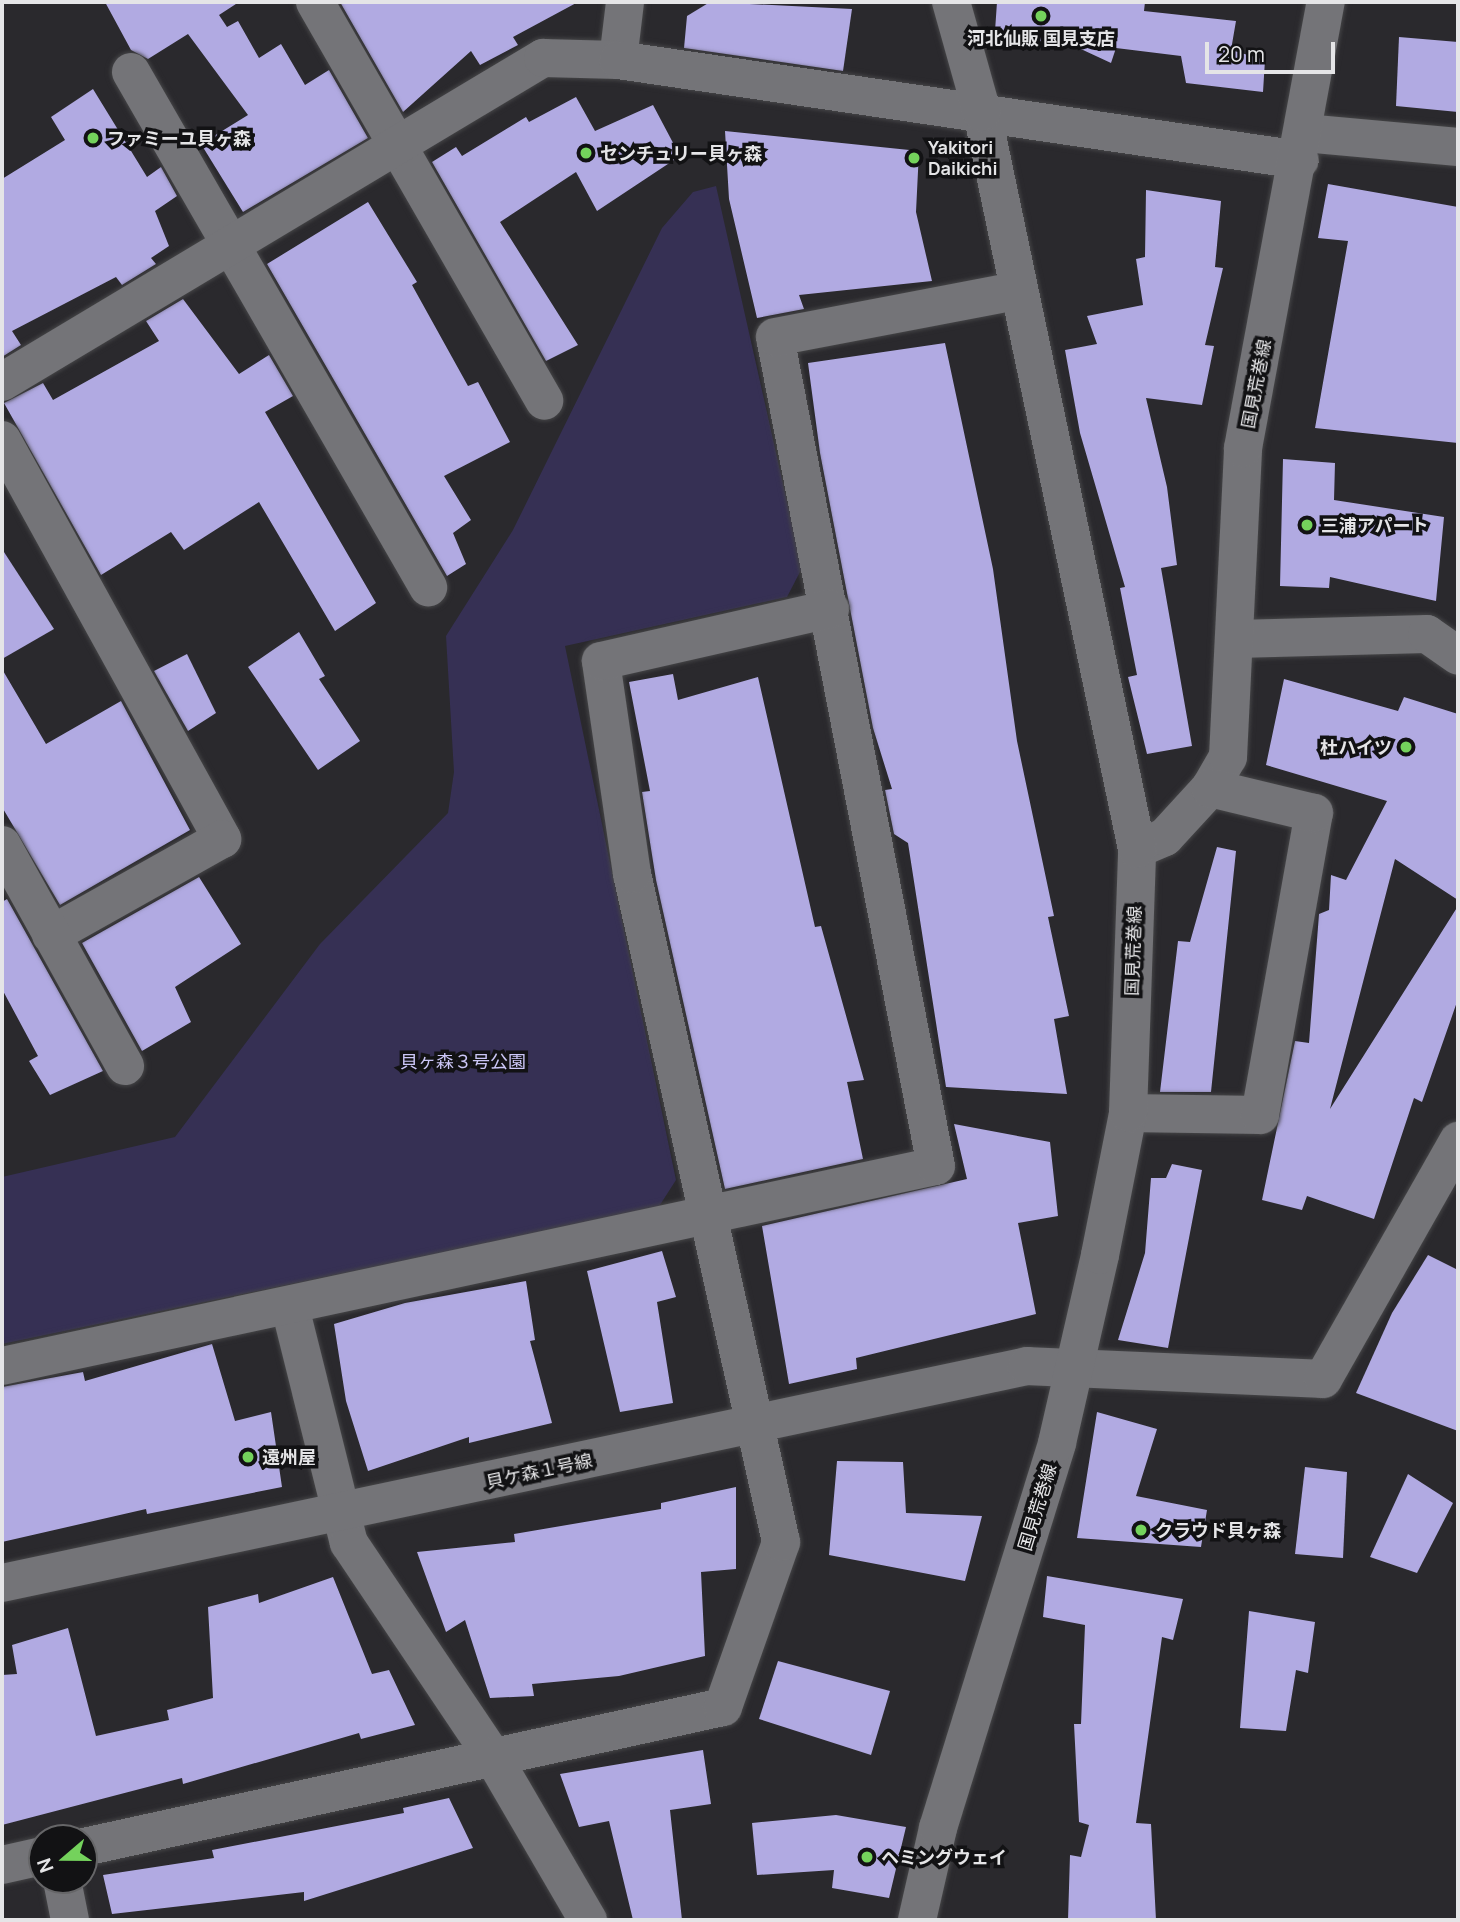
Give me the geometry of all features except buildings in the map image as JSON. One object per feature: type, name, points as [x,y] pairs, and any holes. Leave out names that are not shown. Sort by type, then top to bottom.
[{"type":"street","points":[[315,2],[544,401]]},
{"type":"street","points":[[618,60],[625,2]]},
{"type":"street","points":[[951,2],[982,112],[1016,291],[1137,849]]},
{"type":"street","name":"国見荒巻線","points":[[918,1920],[938,1828],[1076,1365],[1128,1113],[1137,849],[1165,837],[1210,788],[1228,757],[1236,639],[1243,448],[1302,147],[1326,2]]},
{"type":"street","points":[[2,382],[543,58],[618,60],[982,112],[1302,147],[1458,147]]},
{"type":"street","points":[[131,72],[428,587]]},
{"type":"street","points":[[2,1366],[290,1307],[936,1166],[831,609],[775,337],[1016,291]]},
{"type":"street","points":[[2,440],[222,839],[51,935]]},
{"type":"street","points":[[98,1844],[723,1707],[781,1542],[632,874],[601,660],[831,609]]},
{"type":"street","points":[[1236,639],[1427,634],[1458,656]]},
{"type":"street","points":[[1128,1113],[1260,1115],[1314,813],[1210,788]]},
{"type":"street","points":[[2,845],[125,1066]]},
{"type":"street","name":"貝ケ森１号線","points":[[2,1583],[756,1426],[1027,1366],[1076,1365],[1323,1379],[1458,1141]]},
{"type":"street","points":[[290,1307],[337,1514],[349,1543],[494,1757],[588,1920]]},
{"type":"street","points":[[2,1865],[28,1859]]},
{"type":"street","points":[[65,1894],[70,1920]]},
{"type":"green space","name":"貝ヶ森３号公園","points":[[716,186],[802,568],[787,597],[565,646],[676,1180],[658,1208],[2,1344],[2,1177],[175,1137],[320,944],[448,813],[454,772],[446,636],[513,530],[662,228],[693,192]]},
{"type":"place","name":"河北仙販 国見支店","points":[[1041,16]]},
{"type":"place","name":"ファミーユ貝ヶ森","points":[[93,138]]},
{"type":"place","name":"センチュリー貝ヶ森","points":[[586,153]]},
{"type":"place","name":"Yakitori Daikichi","points":[[914,158]]},
{"type":"place","name":"三浦アパート","points":[[1307,525]]},
{"type":"place","name":"杜ハイツ","points":[[1406,747]]},
{"type":"place","name":"遠州屋","points":[[248,1457]]},
{"type":"place","name":"クラウド貝ヶ森","points":[[1141,1530]]},
{"type":"place","name":"ヘミングウェイ","points":[[867,1857]]}]
